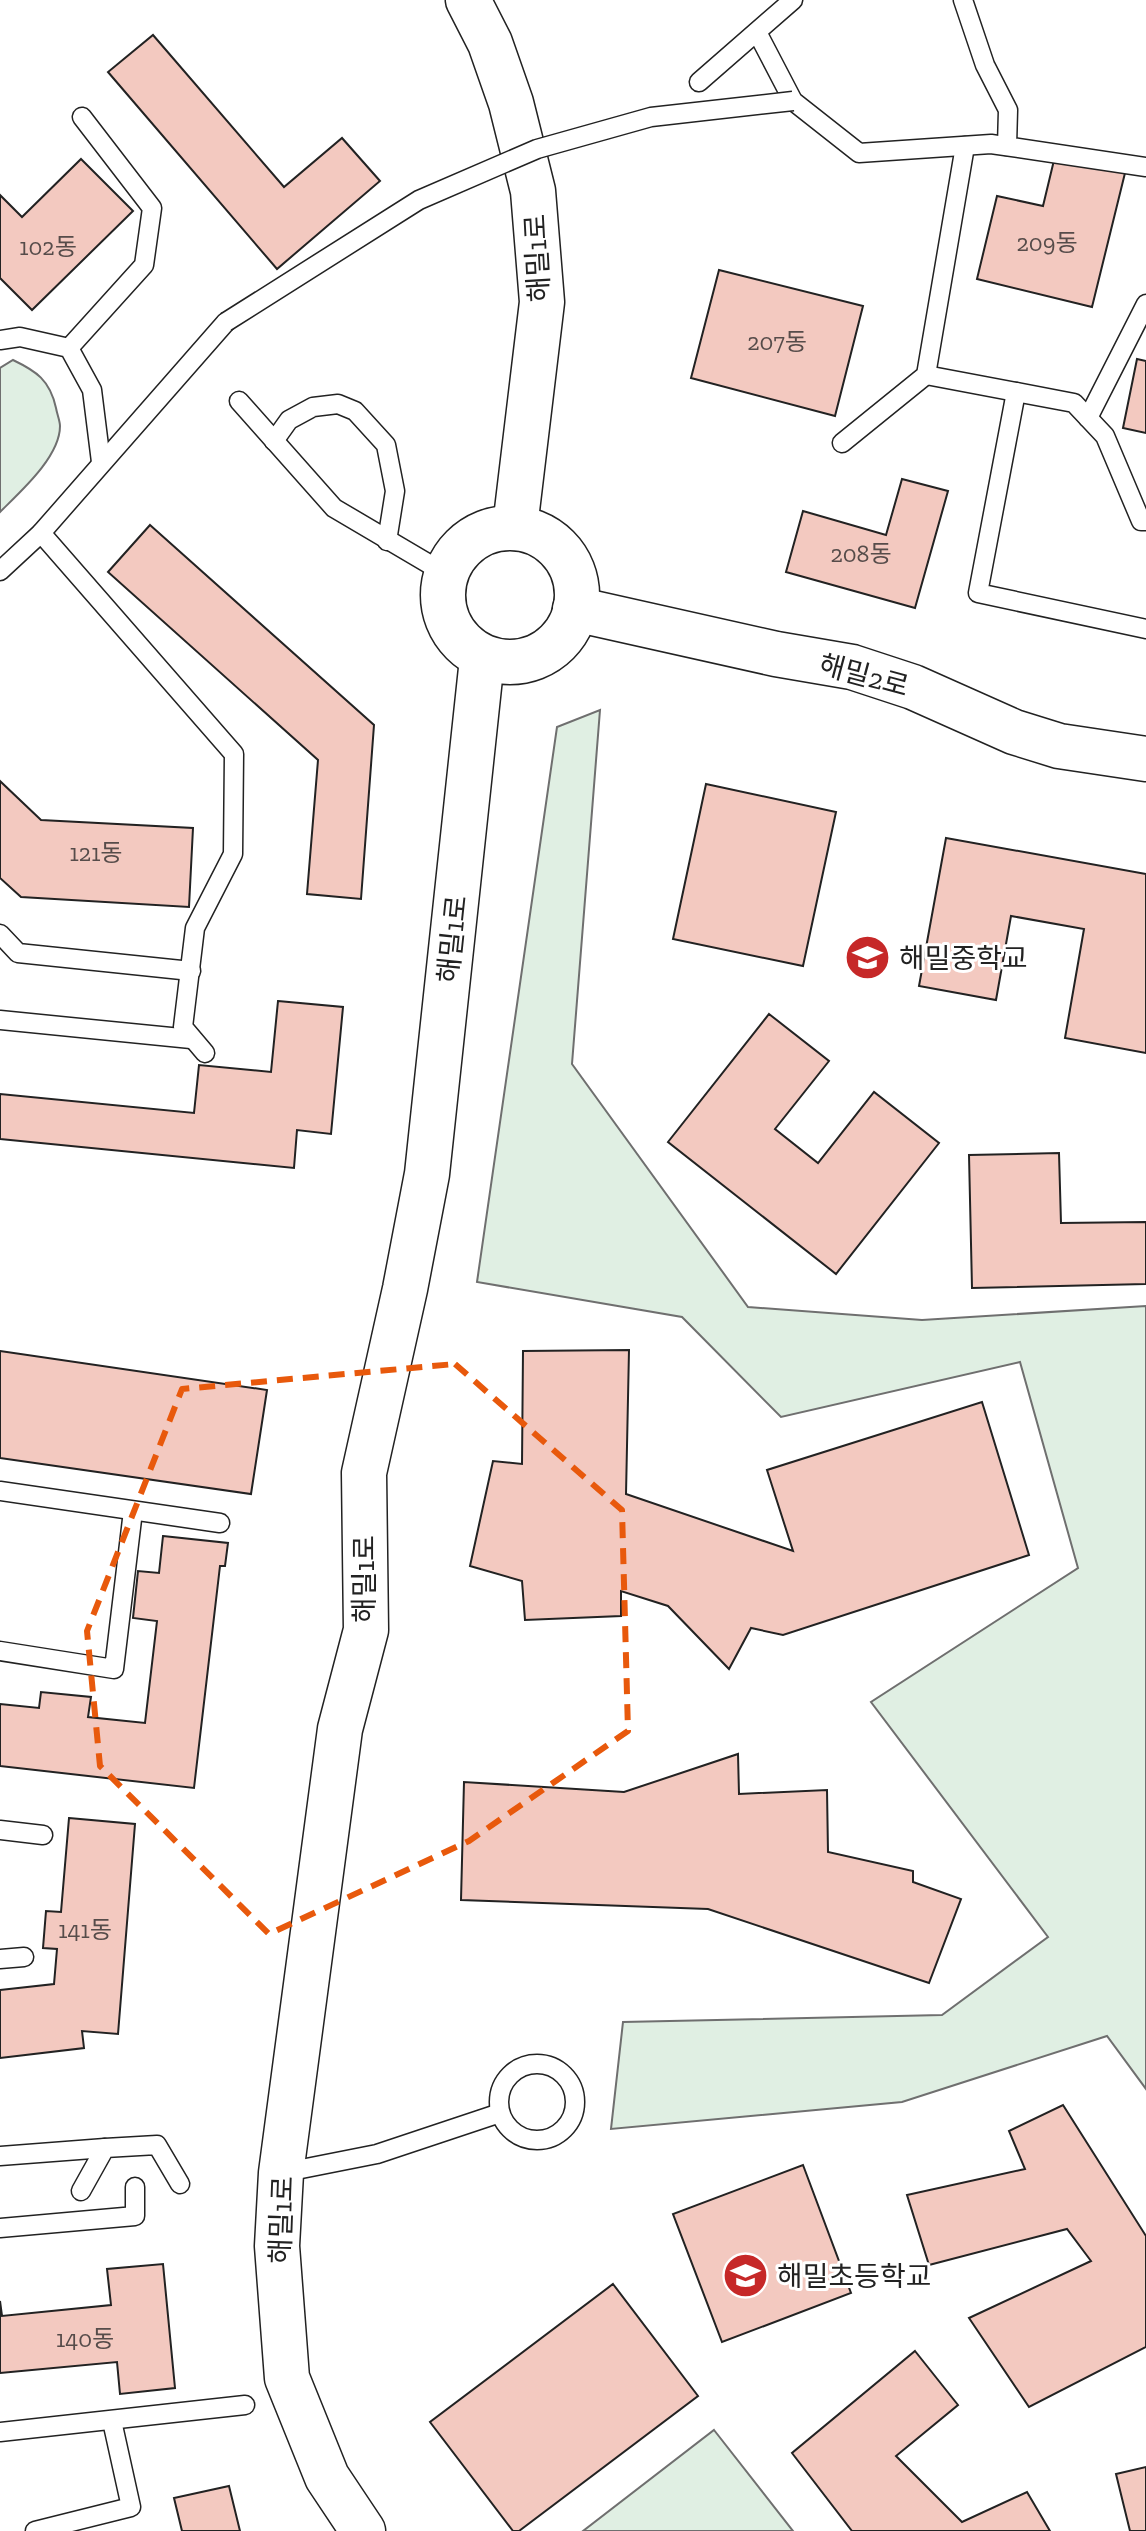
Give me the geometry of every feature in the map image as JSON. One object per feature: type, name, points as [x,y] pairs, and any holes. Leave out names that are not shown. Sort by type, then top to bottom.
[{"type":"street","name":"해밀1로","points":[[468,0],[490,43],[506,88],[533,191],[542,302],[515,527]]},
{"type":"street","points":[[515,527],[547,538],[564,554],[574,574],[578,596],[574,618],[563,637],[546,652],[526,661],[482,659],[463,644],[449,627],[443,606],[443,583],[450,562],[464,545],[483,533],[515,527]]},
{"type":"street","name":"해밀2로","points":[[575,609],[776,654],[852,667],[913,687],[1014,732],[1059,746],[1146,759]]},
{"type":"street","name":"해밀1로","points":[[363,2531],[327,2477],[287,2378],[277,2246],[281,2173],[340,1729],[366,1630],[364,1473],[427,1174],[482,659]]},
{"type":"lane","points":[[699,82],[793,0]]},
{"type":"lane","points":[[963,0],[985,65],[1008,110],[1007,146]]},
{"type":"lane","points":[[757,32],[793,101],[859,153],[991,144],[1146,167]]},
{"type":"lane","points":[[0,571],[41,533],[226,322],[419,200],[537,149],[651,117],[793,101]]},
{"type":"lane","points":[[69,348],[144,265],[152,208],[82,117]]},
{"type":"lane","points":[[842,443],[926,375],[965,146]]},
{"type":"lane","points":[[1088,418],[1146,304]]},
{"type":"lane","points":[[0,340],[20,337],[69,348],[92,390],[101,462]]},
{"type":"lane","points":[[926,375],[1074,403],[1105,436],[1141,521],[1146,521]]},
{"type":"lane","points":[[1016,392],[978,593],[1146,629]]},
{"type":"lane","points":[[239,401],[334,508],[446,574]]},
{"type":"lane","points":[[274,441],[289,420],[313,407],[338,404],[355,411],[386,445],[395,491],[387,541]]},
{"type":"lane","points":[[41,533],[234,754],[233,854],[195,928],[183,1027],[205,1053]]},
{"type":"lane","points":[[0,934],[18,953],[191,971]]},
{"type":"lane","points":[[0,1020],[191,1039]]},
{"type":"lane","points":[[0,1491],[220,1523]]},
{"type":"lane","points":[[0,1651],[114,1669],[133,1511]]},
{"type":"lane","points":[[0,1830],[43,1835]]},
{"type":"lane","points":[[0,1959],[24,1957]]},
{"type":"lane","points":[[530,2065],[543,2065],[555,2070],[565,2078],[575,2100],[568,2123],[549,2138],[537,2140],[514,2133],[500,2113],[502,2087],[518,2069],[530,2065]]},
{"type":"lane","points":[[281,2173],[377,2154],[500,2113]]},
{"type":"lane","points":[[0,2156],[157,2145],[180,2184]]},
{"type":"lane","points":[[81,2191],[105,2148]]},
{"type":"lane","points":[[0,2228],[135,2216],[135,2187]]},
{"type":"lane","points":[[0,2432],[245,2405]]},
{"type":"lane","points":[[35,2531],[131,2507],[112,2421]]},
{"type":"highlighted area","points":[[455,1364],[622,1510],[628,1731],[469,1841],[269,1934],[100,1766],[87,1631],[182,1389]]},
{"type":"green space","points":[[13,360],[29,368],[46,383],[60,426],[58,438],[46,462],[0,512],[0,368]]},
{"type":"green space","points":[[600,710],[572,1064],[748,1307],[922,1320],[1146,1306],[1146,2089],[1107,2036],[902,2102],[611,2129],[623,2022],[942,2015],[1048,1937],[871,1702],[1078,1568],[1020,1362],[781,1417],[682,1317],[477,1282],[557,727]]},
{"type":"green space","points":[[714,2430],[793,2531],[583,2531]]},
{"type":"building","points":[[153,35],[284,187],[342,138],[380,181],[277,269],[108,72]]},
{"type":"building","points":[[1055,156],[1125,173],[1092,307],[977,279],[997,196],[1043,206]]},
{"type":"building","points":[[81,159],[133,211],[32,310],[0,278],[0,195],[22,217]]},
{"type":"building","points":[[719,270],[863,306],[835,416],[691,378]]},
{"type":"building","points":[[1137,359],[1146,361],[1146,433],[1123,428]]},
{"type":"building","points":[[902,479],[948,491],[915,608],[786,572],[803,511],[886,535]]},
{"type":"building","points":[[150,525],[374,725],[361,899],[307,894],[318,760],[108,572]]},
{"type":"building","points":[[0,781],[41,820],[193,828],[189,907],[21,897],[0,878]]},
{"type":"building","points":[[706,784],[836,812],[803,966],[673,939]]},
{"type":"building","points":[[946,838],[1146,874],[1146,1053],[1065,1038],[1084,929],[1011,916],[996,1000],[919,986]]},
{"type":"building","points":[[278,1001],[343,1007],[331,1134],[297,1130],[294,1168],[0,1139],[0,1094],[194,1113],[199,1065],[271,1072]]},
{"type":"building","points":[[769,1014],[829,1061],[775,1129],[818,1163],[874,1092],[939,1143],[836,1274],[668,1142]]},
{"type":"building","points":[[1059,1153],[1061,1223],[1146,1222],[1146,1284],[972,1288],[969,1155]]},
{"type":"building","points":[[629,1350],[626,1494],[793,1551],[767,1470],[982,1402],[1029,1555],[783,1635],[751,1628],[729,1669],[668,1606],[621,1591],[621,1616],[525,1620],[522,1581],[470,1566],[493,1461],[522,1464],[523,1351]]},
{"type":"building","points":[[0,1351],[267,1390],[251,1494],[0,1458]]},
{"type":"building","points":[[163,1536],[228,1543],[225,1566],[220,1566],[194,1788],[0,1766],[0,1704],[39,1708],[41,1692],[91,1697],[88,1717],[145,1723],[157,1621],[133,1618],[138,1571],[159,1573]]},
{"type":"building","points":[[738,1754],[739,1794],[827,1790],[828,1852],[913,1871],[913,1882],[961,1899],[929,1983],[708,1909],[461,1900],[464,1782],[624,1792]]},
{"type":"building","points":[[69,1818],[135,1824],[118,2034],[82,2031],[84,2048],[0,2058],[0,1990],[54,1984],[57,1949],[43,1948],[46,1911],[61,1912]]},
{"type":"building","points":[[1063,2105],[1146,2236],[1146,2347],[1029,2407],[969,2318],[1091,2261],[1067,2229],[929,2265],[907,2195],[1025,2169],[1009,2131]]},
{"type":"building","points":[[803,2165],[851,2293],[722,2342],[673,2214]]},
{"type":"building","points":[[163,2264],[175,2388],[120,2394],[117,2362],[0,2373],[0,2301],[2,2316],[111,2305],[107,2269]]},
{"type":"building","points":[[613,2284],[698,2396],[519,2531],[513,2531],[430,2422]]},
{"type":"building","points":[[915,2351],[958,2405],[896,2456],[962,2522],[1027,2492],[1050,2531],[852,2531],[792,2453]]},
{"type":"building","points":[[1146,2467],[1146,2531],[1130,2531],[1116,2474]]},
{"type":"building","points":[[229,2486],[240,2531],[182,2531],[174,2498]]},
{"type":"place","name":"해밀중학교","points":[[868,958]]},
{"type":"place","name":"해밀초등학교","points":[[746,2276]]}]
